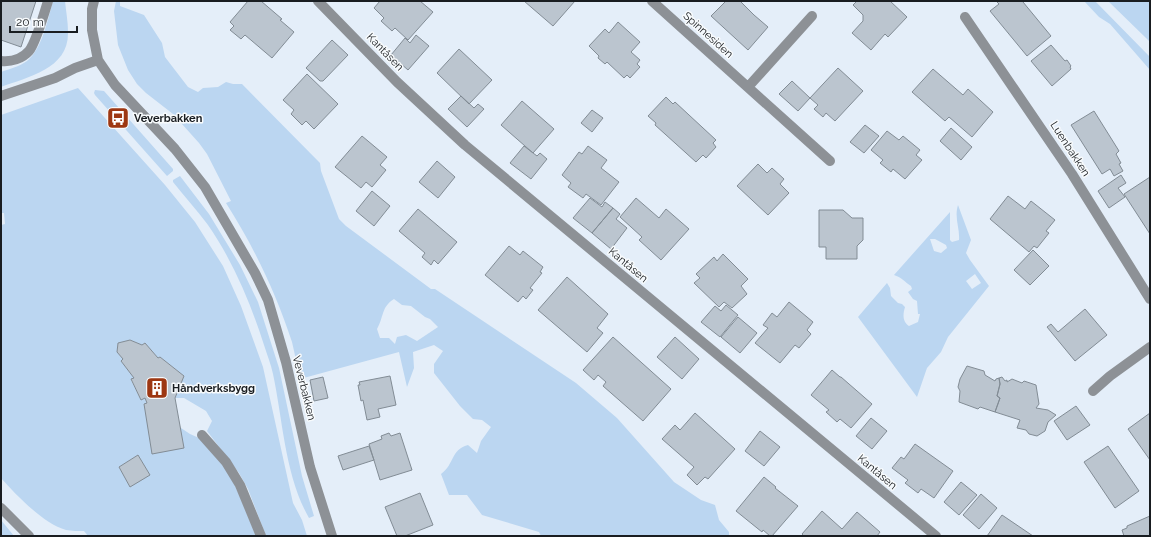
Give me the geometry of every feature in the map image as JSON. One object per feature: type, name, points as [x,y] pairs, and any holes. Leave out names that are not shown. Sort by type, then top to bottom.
[{"type":"street","points":[[1,61],[6,62],[16,60],[30,50],[48,1]]},
{"type":"street","name":"Veverbakken","points":[[94,1],[92,9],[92,30],[98,60],[115,85],[175,149],[205,186],[255,273],[268,300],[284,355],[310,467],[332,536]]},
{"type":"street","name":"Kantåsen","points":[[318,1],[397,82],[465,145],[934,536]]},
{"type":"street","name":"Spinnesiden","points":[[652,1],[830,161]]},
{"type":"street","points":[[748,87],[812,16]]},
{"type":"street","name":"Luenbakken","points":[[964,17],[1068,167],[1150,299]]},
{"type":"street","points":[[1,96],[55,78],[75,68],[98,60]]},
{"type":"street","points":[[1093,391],[1110,376],[1150,347]]},
{"type":"street","points":[[202,435],[226,462],[240,485],[260,536]]},
{"type":"street","points":[[1,508],[29,536]]},
{"type":"shaded area","points":[[53,1],[65,1],[68,32],[67,45],[62,55],[45,70],[1,87],[1,72],[24,63],[37,49],[47,25]]},
{"type":"shaded area","points":[[116,1],[120,1],[120,6],[144,15],[162,43],[165,57],[188,87],[198,92],[203,88],[218,87],[226,82],[242,84],[320,163],[321,171],[339,219],[346,226],[431,289],[435,289],[576,383],[617,418],[674,482],[701,500],[715,505],[719,520],[729,532],[729,536],[541,536],[539,532],[482,515],[467,495],[449,495],[441,474],[449,466],[455,454],[462,447],[468,445],[477,453],[481,441],[491,427],[482,420],[473,419],[460,406],[434,373],[434,364],[443,351],[434,345],[413,352],[414,368],[407,387],[399,352],[300,379],[292,342],[286,324],[264,271],[246,236],[226,203],[231,201],[207,154],[199,143],[173,114],[137,84],[128,70],[118,45],[114,11]],"holes":[[[394,299],[402,305],[411,306],[430,319],[438,327],[417,341],[406,335],[397,337],[395,344],[389,338],[380,338],[377,329],[387,305]]]},
{"type":"shaded area","points":[[1084,1],[1095,1],[1150,57],[1150,70],[1110,24],[1099,17]]},
{"type":"shaded area","points":[[1108,1],[1150,1],[1150,42],[1146,38]]},
{"type":"shaded area","points":[[78,88],[165,185],[195,222],[223,266],[241,306],[263,367],[293,503],[302,520],[307,536],[266,536],[248,489],[239,473],[207,431],[212,421],[206,411],[184,398],[175,398],[184,376],[160,357],[158,358],[145,343],[142,345],[130,340],[118,343],[117,352],[123,359],[121,361],[134,378],[131,380],[141,400],[145,398],[147,403],[145,404],[190,434],[199,438],[221,462],[232,479],[256,536],[88,536],[84,531],[66,530],[49,522],[22,500],[1,478],[1,225],[5,224],[4,213],[1,213],[1,115]],"holes":[[[138,455],[150,475],[130,486],[119,467]]]},
{"type":"shaded area","points":[[95,90],[104,91],[173,169],[173,171],[167,176],[95,95]]},
{"type":"shaded area","points":[[180,176],[209,214],[240,265],[258,302],[279,368],[302,476],[314,516],[309,518],[301,502],[290,466],[272,370],[253,314],[233,268],[217,239],[204,219],[173,182],[173,180]]},
{"type":"shaded area","points":[[958,205],[971,240],[966,253],[989,286],[948,337],[941,352],[927,368],[917,397],[858,317],[887,283],[890,288],[891,296],[905,307],[905,322],[909,326],[918,322],[920,314],[918,314],[917,301],[913,299],[908,292],[912,289],[911,286],[901,278],[894,275],[950,212],[950,240],[952,242],[959,240]],"holes":[[[930,239],[935,239],[946,245],[947,248],[941,253],[934,251]],[[975,274],[981,283],[972,289],[966,281]]]},
{"type":"shaded area","points":[[1,520],[14,536],[1,536]]},
{"type":"building","points":[[1,1],[36,1],[21,47],[1,40]]},
{"type":"building","points":[[248,1],[261,1],[282,19],[280,20],[294,32],[272,58],[245,35],[241,39],[230,30],[234,26],[230,22]]},
{"type":"building","points":[[380,1],[420,1],[433,12],[408,40],[395,28],[392,31],[381,21],[384,18],[374,8]]},
{"type":"building","points":[[524,1],[575,1],[553,26]]},
{"type":"building","points":[[726,1],[740,1],[768,27],[748,50],[711,16]]},
{"type":"building","points":[[857,1],[890,1],[907,17],[888,37],[885,34],[871,50],[852,33],[863,21],[863,15],[853,5]]},
{"type":"building","points":[[996,1],[1024,1],[1023,2],[1051,36],[1027,56],[990,11],[999,4]]},
{"type":"building","points":[[618,22],[640,42],[631,52],[640,60],[637,64],[640,67],[630,78],[627,75],[624,78],[607,62],[605,64],[598,58],[599,56],[589,46],[605,29],[609,33]]},
{"type":"building","points":[[416,35],[429,46],[408,70],[391,55],[405,38],[410,43]]},
{"type":"building","points":[[332,40],[348,55],[323,81],[320,81],[306,68]]},
{"type":"building","points":[[1051,45],[1065,61],[1067,60],[1071,66],[1071,69],[1052,86],[1031,61]]},
{"type":"building","points":[[459,49],[492,80],[469,104],[437,73]]},
{"type":"building","points":[[838,68],[863,91],[835,121],[826,113],[823,117],[814,109],[818,105],[810,98]]},
{"type":"building","points":[[933,69],[963,95],[968,89],[993,112],[972,137],[949,117],[945,121],[912,92]]},
{"type":"building","points":[[307,74],[338,104],[314,129],[306,121],[302,125],[291,114],[294,110],[283,100]]},
{"type":"building","points":[[792,81],[810,98],[798,111],[779,94]]},
{"type":"building","points":[[461,96],[474,108],[478,104],[484,109],[467,127],[448,109]]},
{"type":"building","points":[[666,97],[673,104],[675,102],[716,140],[713,143],[716,147],[706,158],[703,155],[696,162],[655,125],[656,123],[648,116]]},
{"type":"building","points":[[522,101],[554,129],[533,153],[501,125]]},
{"type":"building","points":[[592,110],[603,118],[592,132],[581,123]]},
{"type":"building","points":[[1094,111],[1119,151],[1116,154],[1123,171],[1114,176],[1110,169],[1102,174],[1071,125]]},
{"type":"building","points":[[865,125],[879,136],[864,153],[850,142]]},
{"type":"building","points":[[951,128],[972,147],[961,160],[940,141]]},
{"type":"building","points":[[887,131],[899,140],[903,136],[920,150],[916,155],[922,160],[905,179],[893,169],[891,172],[880,163],[883,160],[871,150]]},
{"type":"building","points":[[362,136],[387,157],[380,165],[386,170],[372,187],[366,182],[361,188],[335,167]]},
{"type":"building","points":[[524,146],[537,156],[540,153],[547,159],[531,179],[510,163]]},
{"type":"building","points":[[588,146],[607,160],[601,168],[619,182],[601,205],[586,194],[583,198],[568,187],[571,183],[562,175],[579,152],[582,154]]},
{"type":"building","points":[[437,161],[455,177],[438,198],[419,182]]},
{"type":"building","points":[[758,164],[767,173],[772,168],[784,179],[780,184],[789,193],[768,215],[737,186]]},
{"type":"building","points":[[1121,175],[1126,183],[1118,188],[1125,197],[1109,208],[1098,191]]},
{"type":"building","points":[[1150,177],[1150,234],[1124,194]]},
{"type":"building","points":[[372,191],[390,206],[374,226],[356,211]]},
{"type":"building","points":[[1008,196],[1025,209],[1031,201],[1055,220],[1046,231],[1049,233],[1037,248],[1034,246],[1029,252],[990,219]]},
{"type":"building","points":[[590,198],[602,207],[605,202],[613,208],[592,233],[573,218]]},
{"type":"building","points":[[636,198],[659,218],[666,209],[689,229],[661,260],[639,240],[642,237],[620,217]]},
{"type":"building","points":[[613,208],[620,214],[616,219],[627,228],[611,249],[592,233]]},
{"type":"building","points":[[418,209],[457,242],[438,264],[434,260],[431,265],[422,257],[425,253],[399,231]]},
{"type":"building","points":[[819,210],[843,210],[852,218],[863,218],[863,240],[857,246],[857,259],[826,259],[826,247],[819,247]]},
{"type":"building","points":[[509,246],[520,255],[523,251],[543,267],[540,272],[542,273],[530,288],[533,290],[526,299],[523,296],[518,302],[485,275]]},
{"type":"building","points":[[1033,250],[1049,266],[1030,285],[1014,270]]},
{"type":"building","points":[[723,254],[748,279],[741,286],[747,294],[732,308],[724,302],[719,307],[694,283],[700,278],[696,274],[714,257],[717,261]]},
{"type":"building","points":[[567,277],[608,314],[597,328],[603,333],[587,352],[538,310]]},
{"type":"building","points":[[789,302],[813,322],[807,330],[811,334],[799,348],[795,345],[780,363],[755,343],[768,328],[763,325],[772,313],[777,317]]},
{"type":"building","points":[[726,305],[738,315],[720,337],[701,322],[715,306],[721,311]]},
{"type":"building","points":[[1085,309],[1107,335],[1075,361],[1047,327],[1051,324],[1058,332]]},
{"type":"building","points":[[738,317],[757,333],[740,353],[721,337]]},
{"type":"building","points":[[613,337],[671,389],[643,421],[603,386],[606,382],[598,375],[594,380],[583,370]]},
{"type":"building","points":[[675,337],[699,359],[682,379],[657,357]]},
{"type":"building","name":"Håndverksbygg","points":[[130,340],[142,345],[145,343],[158,358],[160,357],[184,376],[175,398],[184,448],[152,454],[144,404],[147,403],[145,398],[141,400],[131,379],[134,378],[121,361],[123,359],[117,352],[118,343]]},
{"type":"building","points":[[967,366],[984,371],[985,375],[995,381],[999,378],[1000,384],[997,396],[1000,398],[995,412],[980,407],[978,409],[959,402],[960,391],[958,387],[960,379]]},
{"type":"building","points":[[832,370],[872,404],[851,428],[840,419],[837,422],[826,412],[829,410],[811,395]]},
{"type":"building","points":[[390,376],[396,405],[378,409],[380,417],[367,420],[363,400],[361,401],[358,385],[360,385],[359,382]]},
{"type":"building","points":[[323,377],[328,398],[314,401],[310,380]]},
{"type":"building","points":[[1002,377],[1005,381],[1007,380],[1007,382],[1012,379],[1022,383],[1024,381],[1036,385],[1039,404],[1036,408],[1048,410],[1056,415],[1048,422],[1045,431],[1037,436],[1029,434],[1026,430],[1017,428],[1020,420],[995,412],[1000,398],[997,396],[1000,384],[999,378]]},
{"type":"building","points":[[1076,406],[1090,425],[1067,440],[1054,421]]},
{"type":"building","points":[[695,413],[735,449],[708,479],[705,477],[697,485],[687,475],[694,467],[662,439],[675,425],[680,430]]},
{"type":"building","points":[[1150,413],[1150,460],[1128,429]]},
{"type":"building","points":[[871,418],[887,431],[872,449],[856,436]]},
{"type":"building","points":[[760,431],[780,447],[764,466],[745,451]]},
{"type":"building","points":[[389,433],[391,436],[400,433],[412,470],[380,480],[369,444],[382,439],[381,436]]},
{"type":"building","points":[[915,444],[953,471],[934,498],[921,489],[918,493],[905,483],[908,480],[892,468],[901,457],[904,459]]},
{"type":"building","points":[[369,446],[374,460],[343,470],[338,456]]},
{"type":"building","points":[[1108,446],[1139,491],[1115,508],[1084,462]]},
{"type":"building","points":[[138,455],[150,475],[130,487],[119,467]]},
{"type":"building","points":[[764,477],[776,487],[775,488],[798,506],[772,536],[763,530],[762,532],[736,511]]},
{"type":"building","points":[[961,482],[977,495],[959,515],[944,502]]},
{"type":"building","points":[[420,493],[433,525],[405,536],[397,536],[385,507]]},
{"type":"building","points":[[981,494],[997,508],[979,529],[963,515]]},
{"type":"building","points":[[822,511],[842,529],[857,512],[880,532],[877,536],[804,536],[802,534]]},
{"type":"building","points":[[1002,515],[1033,536],[987,536]]},
{"type":"building","points":[[1150,516],[1150,536],[1124,536],[1122,530],[1127,528],[1127,526]]},
{"type":"place","name":"Veverbakken","points":[[118,118]]},
{"type":"place","name":"Håndverksbygg","points":[[157,388]]}]
